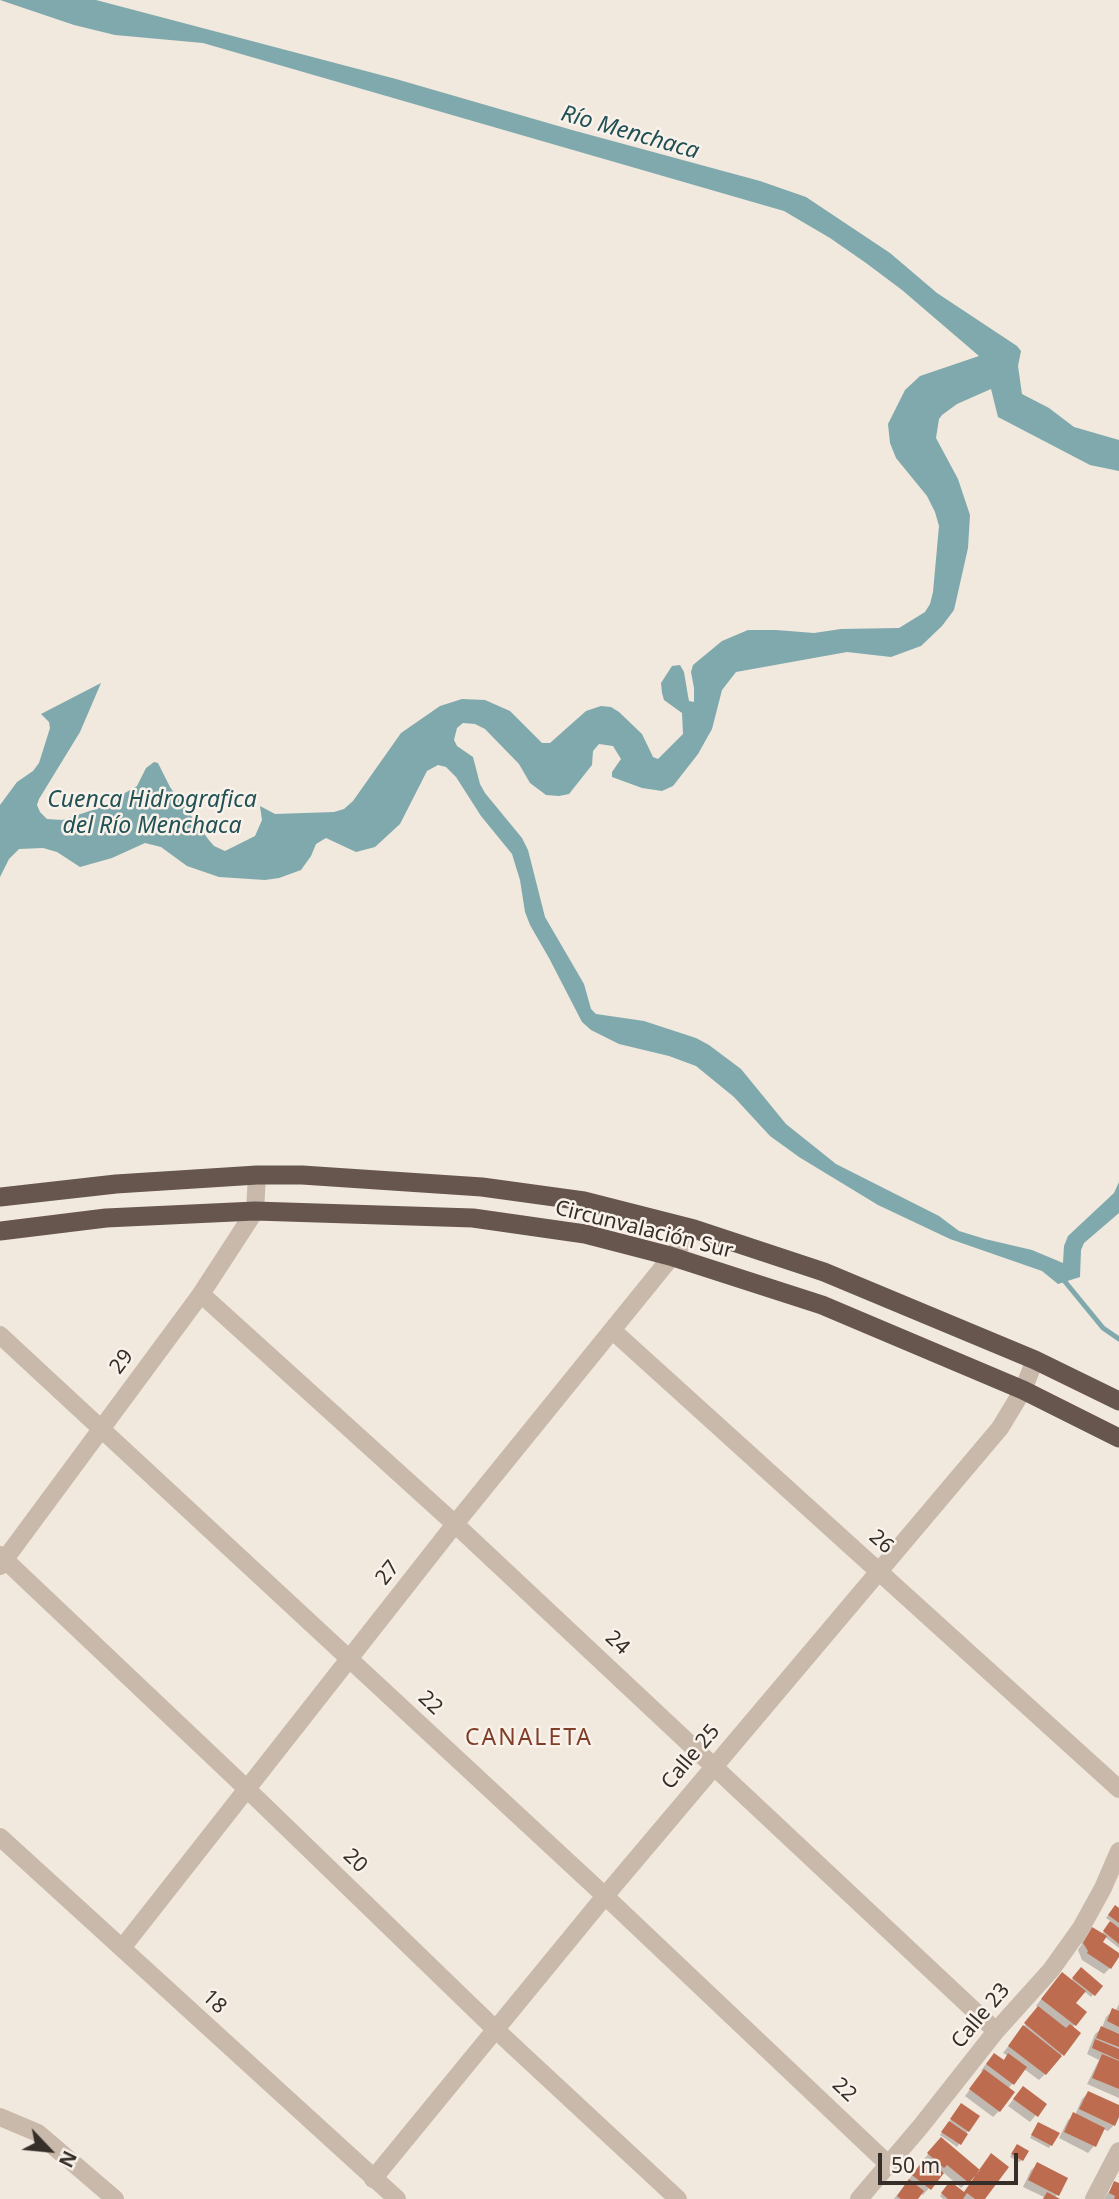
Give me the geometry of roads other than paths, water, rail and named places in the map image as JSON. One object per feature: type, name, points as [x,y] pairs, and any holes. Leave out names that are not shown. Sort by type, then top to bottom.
[{"type":"highway","name":"Circunvalación Sur","points":[[0,1197],[116,1184],[257,1175],[302,1175],[482,1187],[584,1201],[694,1229],[824,1272],[1035,1360],[1119,1401]]},
{"type":"highway","name":"Circunvalación Sur","points":[[0,1231],[106,1218],[255,1211],[473,1218],[585,1234],[670,1256],[822,1305],[1023,1390],[1119,1438]]},
{"type":"street","name":"29","points":[[2,1560],[201,1294],[255,1211],[257,1175]]},
{"type":"street","name":"27","points":[[122,1948],[456,1524],[694,1229]]},
{"type":"street","name":"24","points":[[201,1294],[456,1524],[996,2031]]},
{"type":"street","name":"26","points":[[612,1330],[1119,1788]]},
{"type":"street","name":"22","points":[[0,1335],[605,1896],[888,2164]]},
{"type":"street","name":"Calle 25","points":[[373,2179],[714,1765],[1000,1428],[1023,1390],[1035,1360]]},
{"type":"street","name":"20","points":[[2,1560],[247,1788],[495,2029],[678,2199]]},
{"type":"street","name":"18","points":[[0,1837],[397,2199]]},
{"type":"street","name":"Calle 23","points":[[859,2199],[996,2031],[1051,1970],[1081,1928],[1119,1851]]},
{"type":"street","points":[[0,2117],[38,2133],[115,2199]]},
{"type":"street","points":[[1094,2199],[1119,2151]]},
{"type":"water","name":"Cuenca Hidrografica del Río Menchaca","points":[[0,0],[96,0],[396,79],[760,181],[806,197],[890,253],[937,293],[1017,346],[1021,351],[1018,366],[1022,394],[1049,408],[1074,427],[1119,440],[1119,471],[1090,465],[998,417],[991,389],[957,404],[942,415],[936,438],[958,479],[970,515],[968,548],[954,610],[921,646],[891,657],[847,652],[736,672],[722,690],[712,729],[698,754],[673,786],[662,791],[642,788],[612,777],[612,772],[621,759],[613,746],[599,744],[593,751],[592,765],[569,794],[559,796],[546,795],[530,783],[519,764],[485,729],[475,724],[463,723],[457,728],[454,740],[457,746],[473,757],[485,793],[522,838],[528,850],[545,917],[584,984],[591,1009],[596,1014],[644,1021],[709,1045],[741,1069],[786,1124],[836,1164],[939,1216],[959,1231],[1032,1250],[1063,1263],[1064,1246],[1068,1236],[1114,1193],[1119,1182],[1119,1213],[1084,1243],[1081,1250],[1080,1277],[1058,1284],[1042,1271],[950,1239],[878,1205],[770,1136],[734,1097],[696,1066],[669,1056],[619,1044],[591,1030],[582,1022],[530,925],[512,854],[446,767],[438,765],[427,771],[400,824],[375,847],[356,852],[326,838],[316,844],[301,870],[279,878],[265,880],[219,877],[187,866],[161,847],[145,843],[112,858],[80,867],[57,852],[43,848],[19,849],[9,859],[0,877],[0,805],[17,782],[33,771],[39,763],[50,728],[49,722],[41,714],[101,683],[80,732],[39,799],[37,805],[40,812],[47,819],[62,820],[99,808],[137,786],[146,768],[154,762],[158,763],[170,787],[208,839],[214,846],[225,851],[255,836],[262,820],[260,806],[275,814],[334,812],[344,809],[353,801],[401,733],[440,706],[462,699],[485,700],[510,711],[542,743],[550,743],[586,711],[601,706],[611,707],[642,734],[653,757],[658,759],[683,734],[682,713],[664,700],[662,693],[661,683],[672,666],[680,665],[684,672],[689,701],[694,702],[691,672],[693,665],[722,641],[748,630],[814,633],[841,629],[899,628],[925,612],[933,592],[939,526],[927,496],[896,458],[890,443],[888,424],[905,390],[920,376],[979,356],[866,263],[784,211],[203,43],[115,35],[74,25]]},
{"type":"waterway","points":[[1062,1278],[1103,1328],[1119,1339]]},
{"type":"district","name":"CANALETA","points":[[529,1738]]},
{"type":"water label","name":"Río Menchaca","points":[[630,133]]}]
